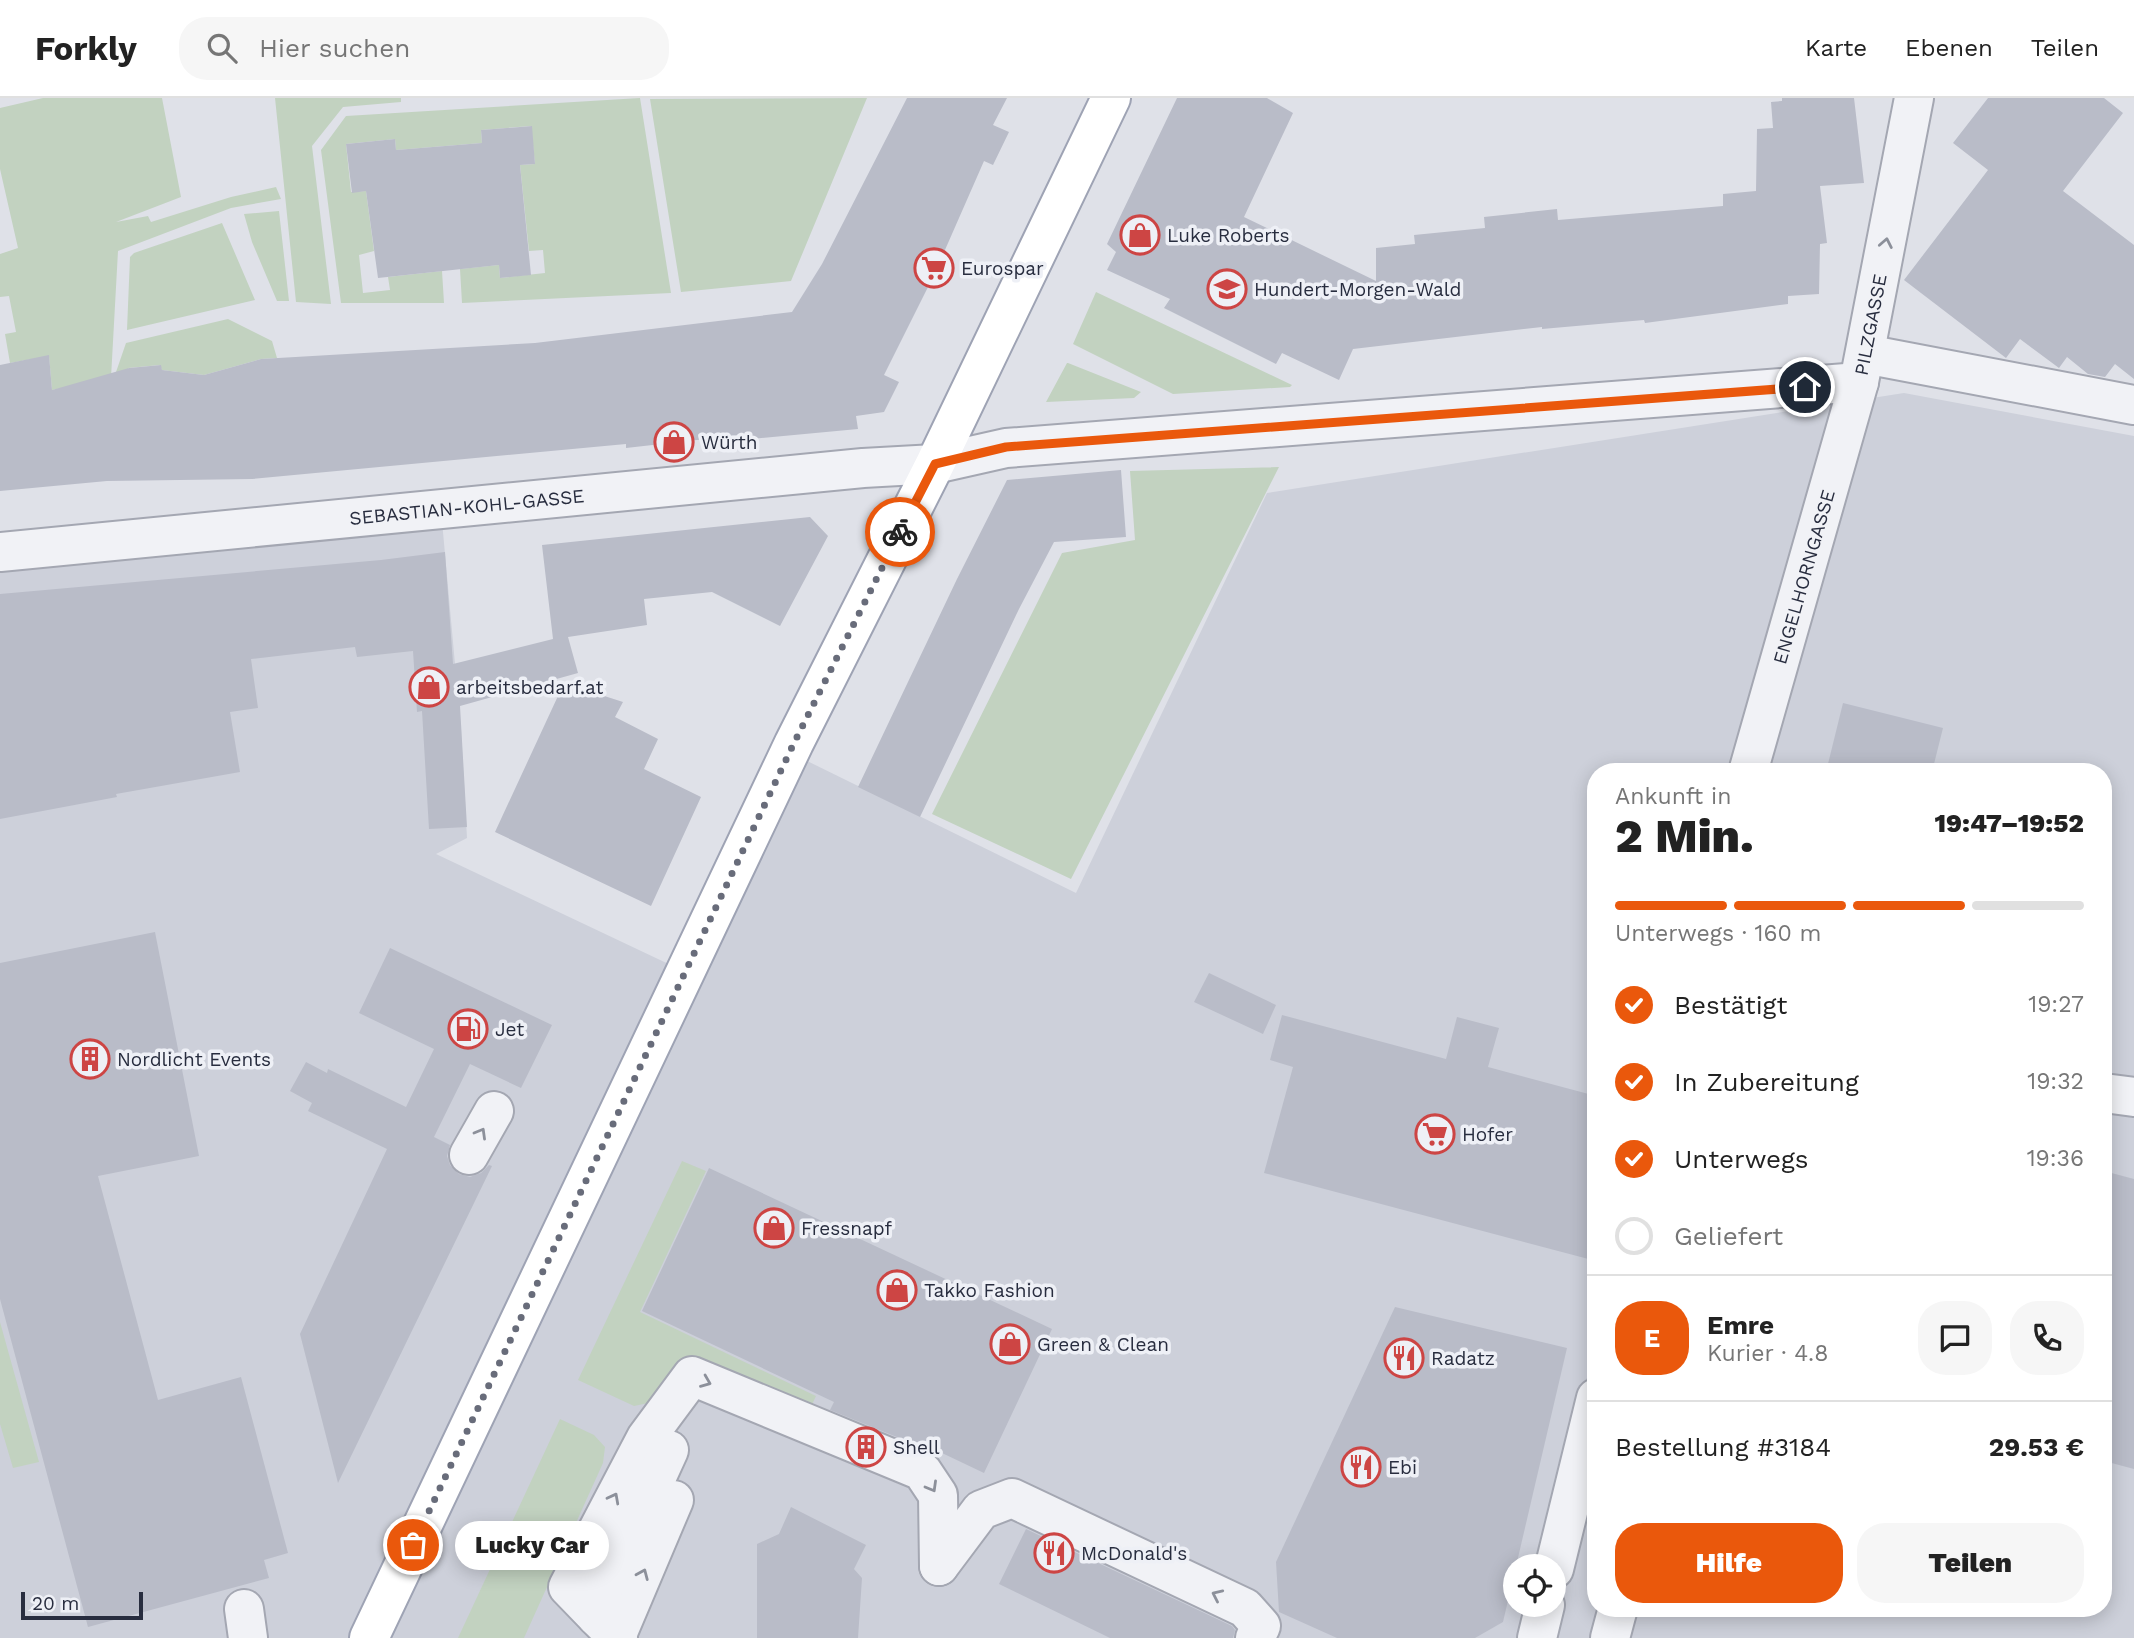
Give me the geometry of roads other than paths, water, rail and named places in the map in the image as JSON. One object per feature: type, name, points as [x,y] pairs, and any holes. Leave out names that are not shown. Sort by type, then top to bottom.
[{"type":"main road","points":[[369,1638],[794,743],[935,464],[1111,98]]},
{"type":"street","name":"PILZGASSE","points":[[935,464],[1006,447],[1862,368],[1914,98]]},
{"type":"street","points":[[1862,368],[2134,405]]},
{"type":"street","name":"ENGELHORNGASSE","points":[[1751,763],[1862,368]]},
{"type":"street","name":"SEBASTIAN-KOHL-GASSE","points":[[0,552],[863,468],[935,464]]},
{"type":"street","points":[[469,1155],[494,1111]]},
{"type":"street","points":[[611,1631],[568,1587],[646,1438],[692,1376],[922,1471],[938,1495],[939,1566],[981,1510],[1012,1498],[1245,1608],[1261,1626],[1255,1638]]},
{"type":"street","points":[[1558,1554],[1587,1435]]},
{"type":"street","points":[[611,1631],[604,1585],[633,1529],[680,1455]]},
{"type":"street","points":[[1537,1638],[1542,1617]]},
{"type":"street","points":[[1610,1638],[1616,1617]]},
{"type":"place","name":"Luke Roberts","points":[[1140,235]]},
{"type":"place","name":"Eurospar","points":[[934,268]]},
{"type":"place","name":"Hundert-Morgen-Wald","points":[[1227,289]]},
{"type":"place","name":"Würth","points":[[674,442]]},
{"type":"place","name":"arbeitsbedarf.at","points":[[429,687]]},
{"type":"place","name":"Jet","points":[[468,1029]]},
{"type":"place","name":"Nordlicht Events","points":[[90,1059]]},
{"type":"place","name":"Hofer","points":[[1435,1134]]},
{"type":"place","name":"Fressnapf","points":[[774,1228]]},
{"type":"place","name":"Takko Fashion","points":[[897,1290]]},
{"type":"place","name":"Green & Clean","points":[[1010,1344]]},
{"type":"place","name":"Radatz","points":[[1404,1358]]},
{"type":"place","name":"Shell","points":[[866,1447]]},
{"type":"place","name":"Ebi","points":[[1361,1467]]},
{"type":"place","name":"Lucky Car","points":[[413,1545]]},
{"type":"place","name":"McDonald's","points":[[1054,1553]]}]
